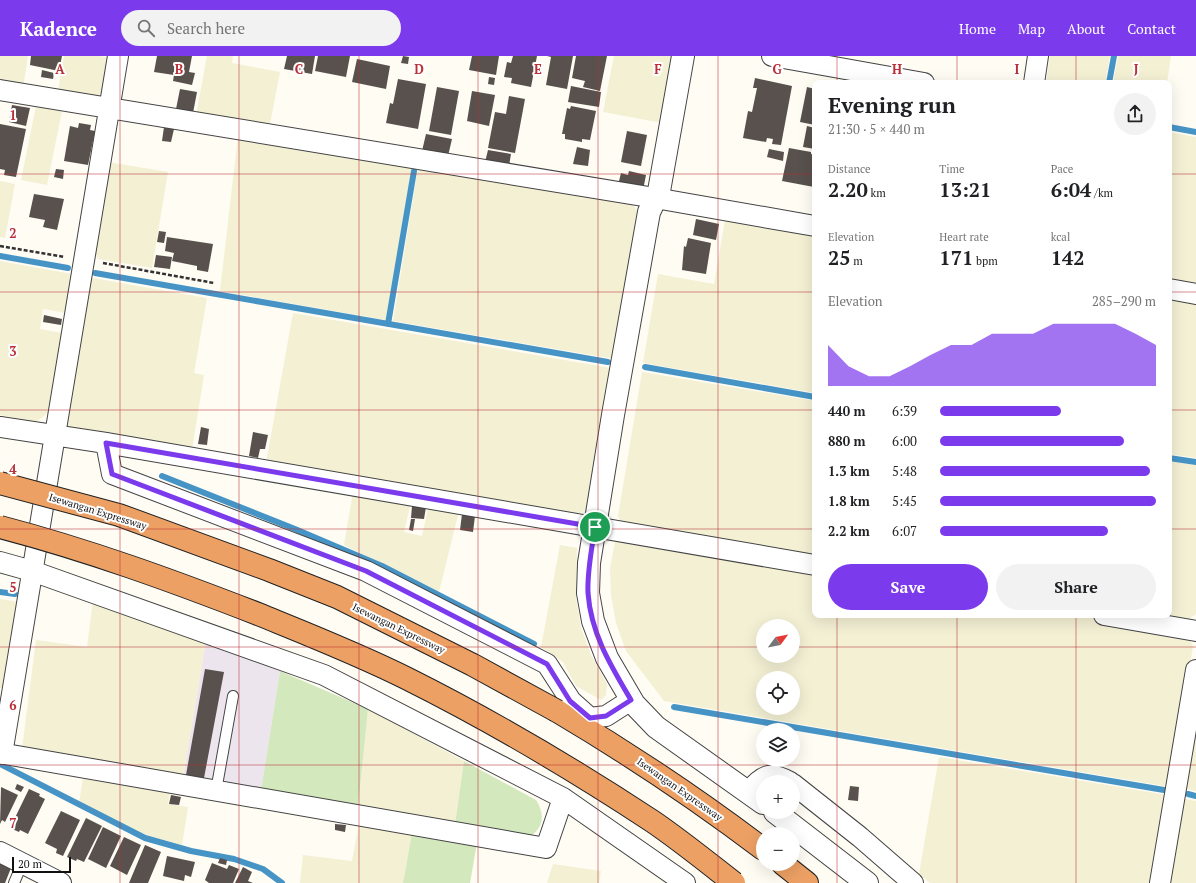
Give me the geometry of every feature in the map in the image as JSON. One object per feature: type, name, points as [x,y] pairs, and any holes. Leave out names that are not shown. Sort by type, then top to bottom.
[{"type":"highway","name":"Isewangan Expressway","points":[[0,483],[118,515],[269,570],[337,597],[473,665],[557,711],[632,756],[721,817],[756,844]]},
{"type":"highway","points":[[0,526],[57,542],[186,586],[312,636],[404,677],[492,724],[577,773],[654,822],[734,883]]},
{"type":"highway","points":[[792,871],[808,883]]},
{"type":"street","points":[[118,56],[1,754],[546,848],[563,798]]},
{"type":"street","points":[[683,56],[659,191],[649,212],[613,415],[595,527],[588,593],[593,620],[607,658],[631,700],[656,727],[755,798]]},
{"type":"street","points":[[772,56],[907,80]]},
{"type":"street","points":[[1034,80],[1038,56]]},
{"type":"street","points":[[0,90],[656,198],[812,225]]},
{"type":"street","points":[[1172,290],[1196,294]]},
{"type":"street","points":[[0,427],[106,443],[812,564]]},
{"type":"street","points":[[106,443],[112,474],[366,571],[547,664],[570,701],[590,718],[606,716],[631,700]]},
{"type":"street","points":[[0,562],[32,571],[324,674],[563,798],[685,883]]},
{"type":"street","points":[[1121,618],[1196,631]]},
{"type":"street","points":[[1160,883],[1196,670]]},
{"type":"street","points":[[800,790],[860,837],[912,883]]},
{"type":"street","points":[[784,819],[867,883]]},
{"type":"street","points":[[0,852],[61,883]]},
{"type":"lane","points":[[216,791],[233,696]]},
{"type":"lane","points":[[14,883],[22,864]]},
{"type":"path","points":[[0,246],[214,283]]},
{"type":"shaded area","points":[[0,56],[28,56],[23,88],[0,83]]},
{"type":"shaded area","points":[[64,56],[100,56],[110,58],[103,93],[94,97],[58,91]]},
{"type":"shaded area","points":[[207,56],[233,56],[232,63],[280,72],[269,129],[196,115]]},
{"type":"shaded area","points":[[614,56],[674,56],[662,123],[603,112]]},
{"type":"shaded area","points":[[1050,56],[1110,56],[1106,80],[1046,80]]},
{"type":"shaded area","points":[[1118,56],[1171,56],[1167,80],[1114,80]]},
{"type":"shaded area","points":[[36,106],[62,111],[47,185],[21,180]]},
{"type":"shaded area","points":[[1172,133],[1196,137],[1196,286],[1172,282]]},
{"type":"shaded area","points":[[238,136],[412,167],[386,320],[220,291]]},
{"type":"shaded area","points":[[108,162],[168,172],[152,268],[98,259],[94,251]]},
{"type":"shaded area","points":[[418,168],[633,205],[640,215],[615,359],[393,321]]},
{"type":"shaded area","points":[[0,181],[15,184],[5,238],[0,237]]},
{"type":"shaded area","points":[[725,220],[812,235],[812,392],[643,363],[658,274],[714,284]]},
{"type":"shaded area","points":[[0,261],[72,274],[66,313],[43,309],[40,329],[62,333],[49,412],[36,422],[0,415]]},
{"type":"shaded area","points":[[87,277],[207,298],[194,373],[204,375],[192,450],[70,430],[65,422]]},
{"type":"shaded area","points":[[1172,297],[1196,301],[1196,458],[1172,454]]},
{"type":"shaded area","points":[[293,313],[611,368],[586,509],[575,516],[266,463]]},
{"type":"shaded area","points":[[642,372],[812,400],[812,557],[622,525],[618,516]]},
{"type":"shaded area","points":[[1172,461],[1196,465],[1196,614],[1188,620],[1172,617]]},
{"type":"shaded area","points":[[353,492],[411,502],[404,532],[422,536],[429,504],[459,511],[439,592],[344,545]]},
{"type":"shaded area","points":[[621,537],[812,569],[812,618],[1098,618],[1186,633],[1193,646],[1170,787],[664,701],[626,651],[616,623],[611,595],[610,568],[615,542]]},
{"type":"shaded area","points":[[560,545],[577,548],[576,598],[581,628],[591,655],[607,684],[606,695],[601,700],[576,686],[563,662],[541,647]]},
{"type":"shaded area","points":[[0,599],[19,602],[6,688],[0,688]]},
{"type":"shaded area","points":[[93,601],[206,640],[183,777],[22,749],[36,640],[87,647]]},
{"type":"shaded area","points":[[206,640],[280,671],[261,790],[183,777]]},
{"type":"shaded area","points":[[368,709],[464,761],[455,824],[358,808]]},
{"type":"shaded area","points":[[1196,733],[1196,791],[1187,789]]},
{"type":"shaded area","points":[[939,757],[1167,795],[1152,883],[930,883],[919,874]]},
{"type":"shaded area","points":[[83,778],[170,791],[168,804],[188,807],[182,845],[146,835],[79,803]]},
{"type":"shaded area","points":[[1185,799],[1196,801],[1196,883],[1171,883]]},
{"type":"shaded area","points":[[359,824],[412,833],[403,883],[300,883],[303,855],[352,861]]},
{"type":"shaded area","points":[[553,864],[601,871],[599,883],[547,883]]},
{"type":"green space","points":[[280,671],[368,709],[358,808],[261,790]]},
{"type":"green space","points":[[464,761],[536,800],[541,810],[542,820],[535,833],[530,836],[455,824]]},
{"type":"green space","points":[[412,833],[477,843],[470,883],[403,883]]},
{"type":"building","points":[[31,56],[62,56],[59,71],[30,65]]},
{"type":"building","points":[[157,56],[192,56],[189,72],[195,73],[192,85],[173,81],[174,75],[154,72]]},
{"type":"building","points":[[287,56],[315,56],[312,74],[284,69]]},
{"type":"building","points":[[318,56],[350,56],[346,77],[315,71]]},
{"type":"building","points":[[403,56],[409,57],[408,64],[401,63]]},
{"type":"building","points":[[472,56],[499,56],[496,75],[469,70]]},
{"type":"building","points":[[513,56],[537,56],[531,87],[511,83],[512,78],[504,77],[507,62],[511,63]]},
{"type":"building","points":[[547,56],[573,56],[567,89],[546,85],[551,57]]},
{"type":"building","points":[[576,56],[607,56],[600,91],[583,87],[585,81],[572,78]]},
{"type":"building","points":[[357,59],[390,66],[386,89],[352,82]]},
{"type":"building","points":[[42,70],[54,73],[53,79],[41,77]]},
{"type":"building","points":[[489,77],[495,78],[494,85],[488,84]]},
{"type":"building","points":[[755,78],[792,86],[781,145],[772,144],[773,139],[767,138],[766,142],[743,138],[748,111],[752,112],[757,88],[753,88]]},
{"type":"building","points":[[398,79],[426,84],[418,129],[386,123],[390,103],[393,104]]},
{"type":"building","points":[[571,86],[601,92],[599,107],[568,102]]},
{"type":"building","points":[[437,87],[459,91],[451,135],[429,131]]},
{"type":"building","points":[[807,87],[812,88],[812,124],[800,122]]},
{"type":"building","points":[[180,89],[197,92],[193,113],[176,109]]},
{"type":"building","points":[[472,91],[495,95],[489,126],[467,121]]},
{"type":"building","points":[[509,96],[525,99],[515,153],[488,148],[495,112],[506,114]]},
{"type":"building","points":[[12,105],[30,108],[26,126],[9,122]]},
{"type":"building","points":[[571,106],[596,111],[590,140],[582,139],[582,142],[565,139],[565,134],[562,134],[567,108],[570,109]]},
{"type":"building","points":[[79,123],[91,125],[90,130],[95,131],[88,165],[64,161],[70,126],[78,128]]},
{"type":"building","points":[[0,124],[26,129],[16,177],[4,175],[5,170],[0,169]]},
{"type":"building","points":[[807,126],[812,127],[812,148],[803,147]]},
{"type":"building","points":[[164,127],[174,129],[171,142],[162,141]]},
{"type":"building","points":[[627,131],[647,135],[641,166],[621,162]]},
{"type":"building","points":[[426,134],[452,139],[448,156],[422,151]]},
{"type":"building","points":[[577,147],[590,150],[588,166],[573,164]]},
{"type":"building","points":[[789,148],[811,152],[812,187],[782,181]]},
{"type":"building","points":[[769,149],[784,152],[783,161],[767,157]]},
{"type":"building","points":[[488,150],[511,154],[509,166],[485,162]]},
{"type":"building","points":[[56,169],[64,170],[63,179],[54,177]]},
{"type":"building","points":[[629,171],[646,175],[644,185],[638,189],[618,185],[621,173],[628,175]]},
{"type":"building","points":[[34,194],[64,199],[57,230],[43,227],[45,220],[29,217]]},
{"type":"building","points":[[696,219],[719,224],[716,240],[693,235]]},
{"type":"building","points":[[159,231],[166,232],[164,243],[157,242]]},
{"type":"building","points":[[167,237],[213,244],[208,272],[197,270],[197,266],[172,261],[174,253],[165,251]]},
{"type":"building","points":[[688,238],[711,243],[706,274],[682,270],[684,246],[686,247]]},
{"type":"building","points":[[156,255],[172,257],[170,269],[154,267]]},
{"type":"building","points":[[44,315],[62,319],[61,325],[43,322]]},
{"type":"building","points":[[201,427],[209,429],[207,445],[198,444]]},
{"type":"building","points":[[253,432],[268,435],[265,449],[260,449],[258,458],[249,456]]},
{"type":"building","points":[[412,506],[426,507],[424,519],[411,518]]},
{"type":"building","points":[[462,514],[475,516],[473,532],[460,530]]},
{"type":"building","points":[[411,519],[415,519],[413,531],[409,530]]},
{"type":"building","points":[[205,669],[224,672],[204,778],[186,775]]},
{"type":"building","points":[[17,784],[24,787],[21,792],[15,789]]},
{"type":"building","points":[[850,786],[859,787],[858,801],[848,800]]},
{"type":"building","points":[[1,787],[18,795],[5,822],[2,820],[0,824]]},
{"type":"building","points":[[29,789],[40,794],[39,796],[45,799],[28,834],[20,830],[19,832],[10,828]]},
{"type":"building","points":[[171,795],[181,797],[179,805],[169,804]]},
{"type":"building","points":[[61,811],[80,820],[63,856],[56,853],[57,849],[45,843]]},
{"type":"building","points":[[86,818],[102,826],[84,862],[77,859],[76,861],[67,857]]},
{"type":"building","points":[[335,824],[346,825],[345,832],[335,830]]},
{"type":"building","points":[[103,827],[121,836],[106,868],[88,859]]},
{"type":"building","points":[[124,837],[141,845],[127,875],[110,866]]},
{"type":"building","points":[[145,845],[161,852],[148,883],[129,883]]},
{"type":"building","points":[[167,856],[195,862],[191,877],[185,875],[184,881],[163,876]]},
{"type":"building","points":[[220,858],[227,860],[226,865],[218,863]]},
{"type":"building","points":[[0,862],[11,868],[5,883],[0,883]]},
{"type":"building","points":[[212,863],[227,869],[229,865],[239,869],[233,883],[209,883],[205,880]]},
{"type":"building","points":[[243,867],[252,872],[248,881],[253,883],[235,883]]},
{"type":"waterway","points":[[1110,80],[1114,56]]},
{"type":"waterway","points":[[1172,128],[1196,132]]},
{"type":"waterway","points":[[388,324],[414,171]]},
{"type":"waterway","points":[[0,256],[68,268]]},
{"type":"waterway","points":[[95,273],[608,362]]},
{"type":"waterway","points":[[645,367],[812,396]]},
{"type":"waterway","points":[[1172,458],[1196,462]]},
{"type":"waterway","points":[[162,476],[295,529],[382,566],[534,644]]},
{"type":"waterway","points":[[0,592],[15,594]]},
{"type":"waterway","points":[[674,707],[1164,790]]},
{"type":"waterway","points":[[0,764],[145,838],[191,851],[234,859],[263,869],[282,883]]},
{"type":"waterway","points":[[1188,794],[1196,796]]},
{"type":"route","points":[[106,443],[324,480],[595,527],[588,593],[593,620],[599,640],[607,658],[631,700],[606,716],[590,718],[570,701],[547,664],[366,571],[112,474],[106,443]]}]
